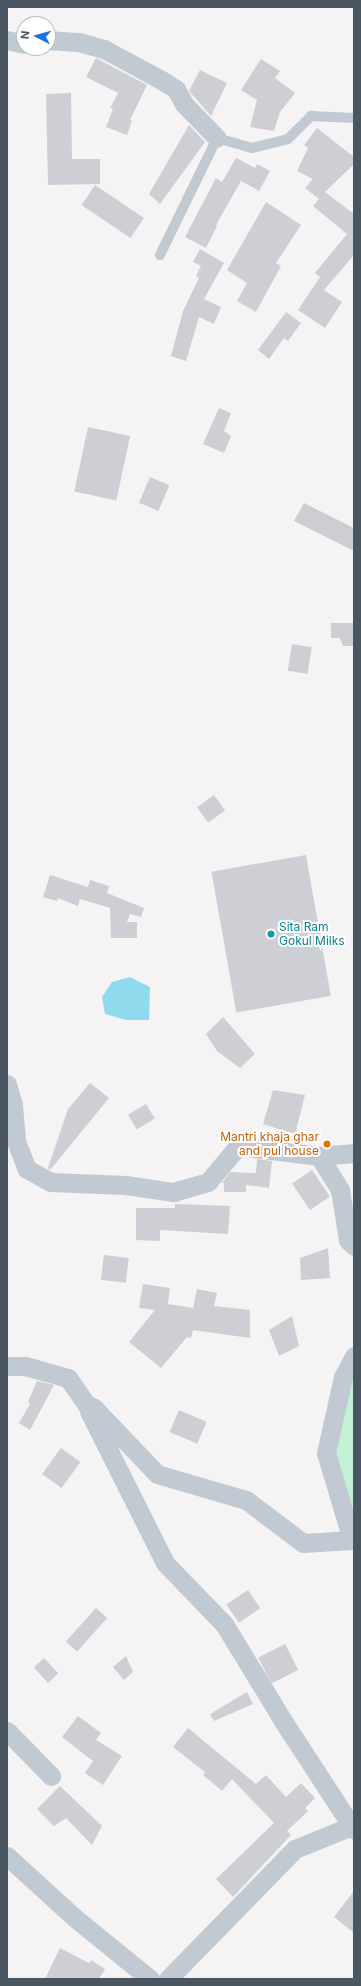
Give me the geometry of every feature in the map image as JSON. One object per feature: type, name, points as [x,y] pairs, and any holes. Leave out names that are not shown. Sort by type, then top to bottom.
[{"type":"street","points":[[56,41],[79,42],[104,49],[163,81],[176,89],[184,104],[217,138]]},
{"type":"street","points":[[7,1084],[14,1105],[16,1141],[27,1169],[50,1182],[126,1185],[173,1192],[208,1182],[238,1146],[319,1156],[354,1152]]},
{"type":"street","points":[[319,1156],[340,1190],[348,1240],[354,1246]]},
{"type":"street","points":[[86,1404],[94,1408],[157,1474],[246,1500],[303,1543],[352,1540],[326,1453],[343,1377],[354,1356]]},
{"type":"street","points":[[7,1366],[25,1366],[68,1378],[86,1404],[165,1563],[224,1624],[352,1828],[295,1849],[168,1979]]},
{"type":"street","points":[[7,1731],[51,1776]]},
{"type":"street","points":[[7,1856],[75,1918],[150,1979]]},
{"type":"lane","points":[[160,255],[217,138],[252,148],[288,139],[311,116],[354,118]]},
{"type":"green space","points":[[354,1371],[354,1506],[342,1505],[333,1452]]},
{"type":"water","points":[[130,977],[150,987],[149,1020],[126,1020],[105,1014],[102,997],[112,982]]},
{"type":"building","points":[[96,58],[147,85],[130,120],[132,121],[127,135],[106,127],[113,109],[110,108],[118,93],[86,77]]},
{"type":"building","points":[[261,59],[280,71],[275,78],[295,93],[280,112],[274,131],[250,127],[257,100],[241,90]]},
{"type":"building","points":[[200,70],[227,83],[211,116],[189,91]]},
{"type":"building","points":[[71,93],[72,159],[100,159],[100,184],[48,185],[46,94]]},
{"type":"building","points":[[189,125],[205,142],[160,204],[149,194]]},
{"type":"building","points":[[317,128],[354,157],[354,164],[325,192],[354,214],[354,255],[324,290],[342,302],[325,328],[298,310],[320,277],[315,273],[347,234],[313,206],[319,199],[305,188],[313,179],[297,171],[308,148],[304,145]]},
{"type":"building","points":[[236,158],[255,168],[257,164],[270,171],[259,191],[241,181],[216,225],[217,226],[206,248],[185,237],[216,178],[222,182]]},
{"type":"building","points":[[95,185],[144,218],[130,238],[82,205]]},
{"type":"building","points":[[266,202],[301,225],[276,263],[281,266],[256,312],[237,301],[247,283],[227,270]]},
{"type":"building","points":[[200,249],[224,263],[204,299],[221,307],[214,324],[199,317],[186,361],[171,356],[183,311],[199,278],[196,276],[201,266],[193,262]]},
{"type":"building","points":[[286,312],[301,323],[288,341],[284,338],[269,359],[258,350]]},
{"type":"building","points":[[219,408],[231,413],[224,431],[231,436],[224,453],[203,444]]},
{"type":"building","points":[[88,427],[130,436],[116,500],[74,492]]},
{"type":"building","points":[[150,477],[169,485],[158,511],[139,503]]},
{"type":"building","points":[[304,503],[354,528],[354,551],[294,521]]},
{"type":"building","points":[[331,623],[354,623],[354,646],[343,646],[340,638],[331,638]]},
{"type":"building","points":[[292,644],[312,647],[308,674],[288,671]]},
{"type":"building","points":[[214,795],[225,810],[208,823],[197,807]]},
{"type":"building","name":"Sita Ram Gokul Milks","points":[[306,855],[331,996],[236,1012],[211,872]]},
{"type":"building","points":[[50,875],[88,887],[90,880],[109,886],[107,893],[144,908],[141,917],[130,914],[127,922],[137,922],[137,938],[111,938],[110,908],[80,899],[78,906],[58,898],[57,901],[43,897]]},
{"type":"building","points":[[223,1017],[255,1054],[240,1068],[217,1051],[206,1034]]},
{"type":"building","points":[[90,1083],[109,1098],[50,1170],[48,1168],[68,1109]]},
{"type":"building","points":[[273,1090],[305,1095],[295,1134],[263,1124]]},
{"type":"building","points":[[146,1104],[155,1119],[137,1129],[128,1115]]},
{"type":"building","points":[[257,1159],[272,1161],[269,1188],[246,1185],[246,1192],[224,1192],[224,1183],[222,1183],[230,1172],[256,1173]]},
{"type":"building","points":[[312,1170],[330,1197],[310,1210],[292,1183]]},
{"type":"building","points":[[175,1204],[230,1206],[228,1234],[160,1230],[160,1241],[136,1240],[136,1208],[175,1208]]},
{"type":"building","points":[[328,1248],[330,1278],[301,1280],[300,1258]]},
{"type":"building","points":[[104,1255],[129,1258],[126,1283],[101,1280]]},
{"type":"building","points":[[143,1284],[170,1288],[168,1304],[193,1308],[197,1289],[217,1293],[214,1306],[250,1310],[250,1338],[193,1330],[191,1338],[187,1337],[161,1368],[129,1342],[155,1310],[139,1308]]},
{"type":"building","points":[[292,1316],[299,1346],[279,1356],[269,1330]]},
{"type":"building","points":[[37,1381],[54,1385],[30,1430],[19,1423],[30,1404],[28,1402]]},
{"type":"building","points":[[179,1410],[207,1422],[197,1444],[170,1432]]},
{"type":"building","points":[[61,1448],[80,1462],[62,1488],[42,1474]]},
{"type":"building","points":[[248,1590],[260,1608],[239,1623],[226,1605]]},
{"type":"building","points":[[96,1608],[107,1618],[77,1651],[66,1641]]},
{"type":"building","points":[[285,1644],[298,1670],[271,1683],[258,1658]]},
{"type":"building","points":[[126,1656],[133,1672],[124,1680],[113,1667]]},
{"type":"building","points":[[44,1658],[58,1673],[48,1683],[34,1668]]},
{"type":"building","points":[[247,1692],[253,1704],[214,1721],[210,1714]]},
{"type":"building","points":[[78,1716],[101,1733],[96,1740],[122,1756],[103,1785],[85,1773],[93,1761],[62,1737]]},
{"type":"building","points":[[188,1728],[256,1784],[266,1775],[286,1797],[301,1783],[315,1798],[305,1808],[308,1811],[287,1831],[291,1835],[233,1897],[216,1879],[274,1823],[232,1779],[222,1791],[203,1775],[205,1772],[173,1747]]},
{"type":"building","points":[[60,1786],[102,1826],[92,1845],[66,1818],[54,1826],[37,1809]]},
{"type":"building","points":[[354,1891],[354,1933],[334,1917]]},
{"type":"building","points":[[60,1948],[89,1963],[91,1960],[105,1969],[99,1979],[45,1979]]},
{"type":"place","name":"Sita Ram Gokul Milks","points":[[271,934]]},
{"type":"place","name":"Mantri khaja ghar and pul house","points":[[327,1144]]}]
